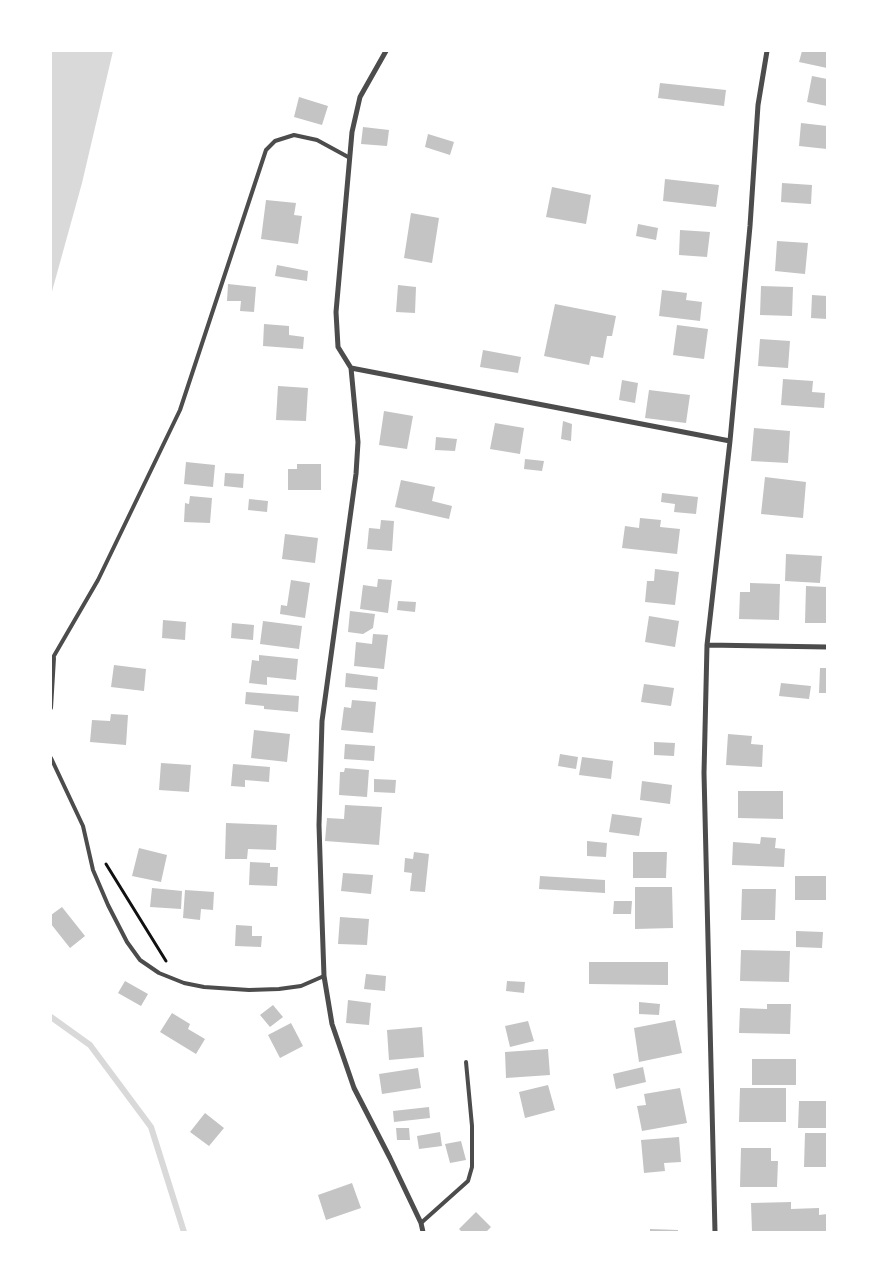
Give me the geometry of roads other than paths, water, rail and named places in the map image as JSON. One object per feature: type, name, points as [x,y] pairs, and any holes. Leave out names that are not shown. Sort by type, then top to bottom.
[{"type":"street","points":[[386,51],[360,96],[352,132],[336,312],[338,347],[351,368],[357,418],[356,474],[322,721],[319,825],[324,976],[332,1024],[354,1088],[421,1223],[423,1232]]},
{"type":"street","points":[[715,1232],[704,773],[707,645],[730,441],[750,226],[758,105],[767,51]]},
{"type":"street","points":[[351,368],[730,441]]},
{"type":"street","points":[[707,645],[827,647]]},
{"type":"lane","points":[[51,661],[98,580],[180,410],[266,150],[276,141],[294,135],[318,140],[350,158]]},
{"type":"lane","points":[[51,708],[54,656]]},
{"type":"lane","points":[[51,758],[83,826],[92,870],[127,942],[140,960],[159,974],[184,983],[204,987],[249,990],[280,989],[301,986],[324,976]]},
{"type":"lane","points":[[421,1223],[468,1181],[472,1166],[472,1126],[466,1062]]},
{"type":"waterway","points":[[51,1017],[90,1045],[151,1127],[184,1232]]}]
